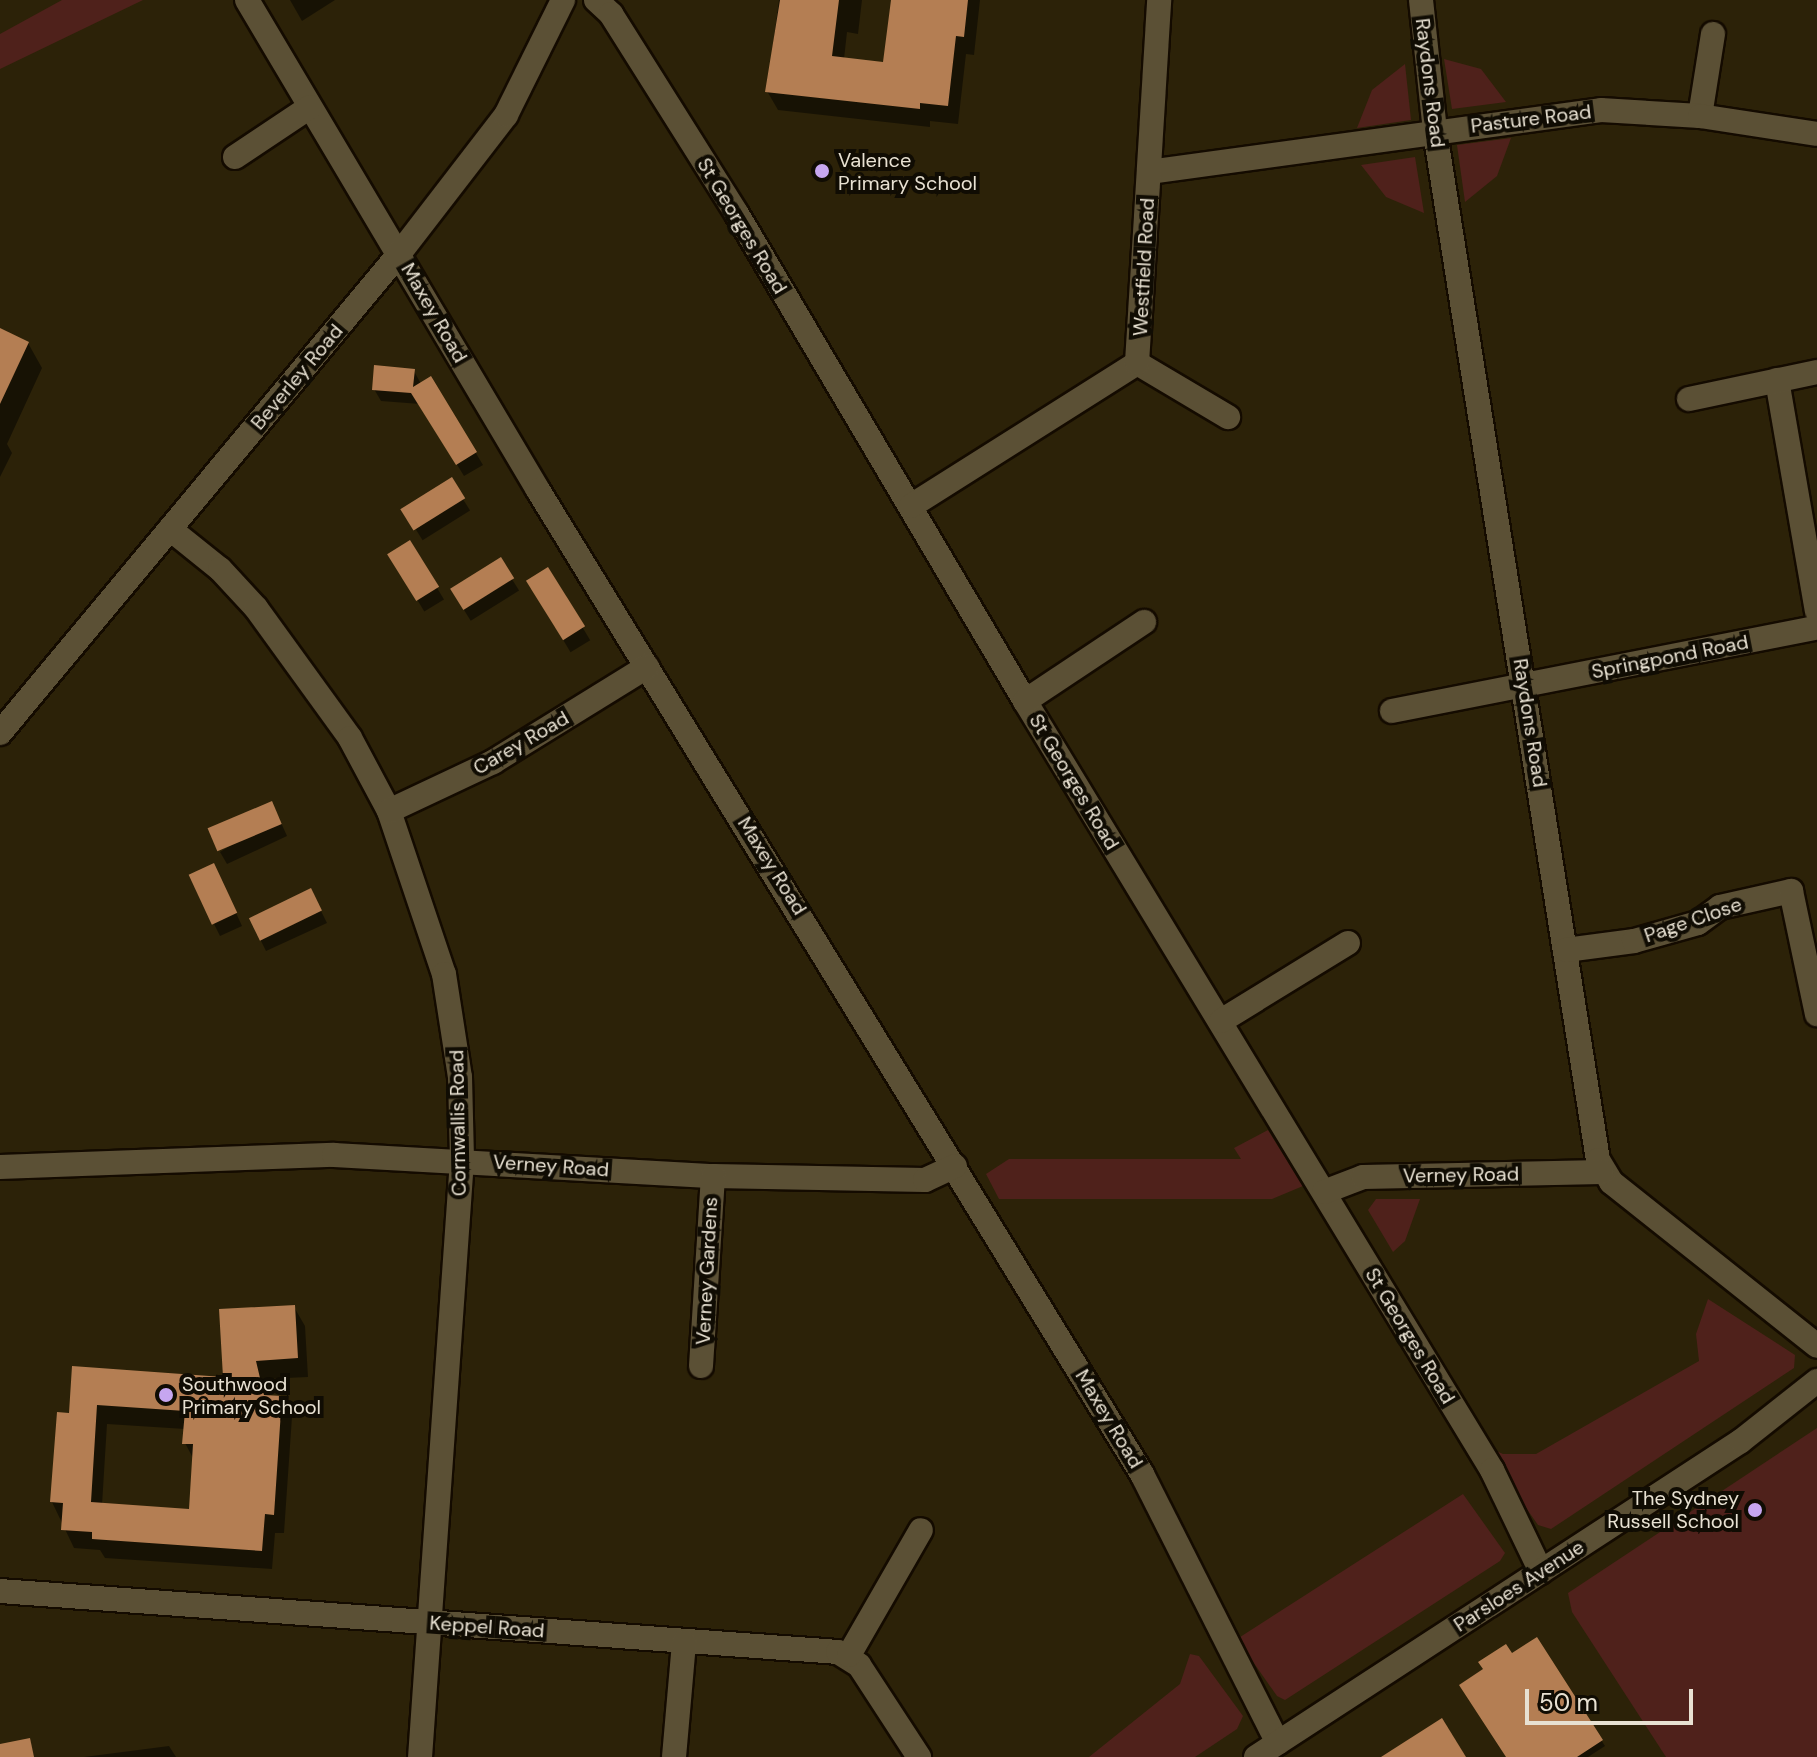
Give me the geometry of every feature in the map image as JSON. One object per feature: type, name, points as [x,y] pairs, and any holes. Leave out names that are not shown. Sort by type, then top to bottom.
[{"type":"street","name":"Maxey Road","points":[[247,0],[647,667],[1142,1474],[1278,1743]]},
{"type":"street","name":"Beverley Road","points":[[0,733],[399,254],[506,115],[563,0]]},
{"type":"street","name":"St Georges Road","points":[[596,0],[611,14],[737,214],[1025,701],[1492,1470],[1541,1572]]},
{"type":"street","name":"Westfield Road","points":[[911,506],[1137,363],[1159,0]]},
{"type":"street","name":"Raydons Road","points":[[1421,0],[1435,132],[1602,1172]]},
{"type":"street","points":[[1700,116],[1713,34]]},
{"type":"street","points":[[235,157],[310,107]]},
{"type":"street","name":"Pasture Road","points":[[1149,172],[1601,110],[1700,116],[1817,134]]},
{"type":"street","points":[[1137,363],[1228,417]]},
{"type":"street","points":[[1689,399],[1817,372]]},
{"type":"street","points":[[1777,380],[1817,611]]},
{"type":"street","name":"Cornwallis Road","points":[[170,529],[220,569],[304,669],[389,811],[444,974],[460,1077],[462,1160],[420,1757]]},
{"type":"street","points":[[1025,701],[1144,622]]},
{"type":"street","name":"Springpond Road","points":[[1392,711],[1817,628]]},
{"type":"street","name":"Carey Road","points":[[389,811],[493,762],[647,667]]},
{"type":"street","name":"Page Close","points":[[1566,950],[1634,941],[1698,923],[1720,907],[1791,891],[1817,1014]]},
{"type":"street","points":[[1221,1021],[1348,943]]},
{"type":"street","name":"Verney Road","points":[[0,1167],[334,1155],[713,1176],[925,1180],[955,1166]]},
{"type":"street","points":[[1602,1172],[1817,1346]]},
{"type":"street","name":"Verney Road","points":[[1324,1192],[1363,1177],[1602,1172]]},
{"type":"street","name":"Verney Gardens","points":[[701,1366],[713,1176]]},
{"type":"street","name":"Parsloes Avenue","points":[[1256,1757],[1741,1441],[1817,1381]]},
{"type":"street","points":[[919,1757],[849,1655],[921,1530]]},
{"type":"street","name":"Keppel Road","points":[[0,1591],[849,1655]]},
{"type":"street","points":[[674,1757],[684,1642]]},
{"type":"shaded area","points":[[62,0],[143,0],[0,69],[0,34]]},
{"type":"shaded area","points":[[1444,59],[1481,69],[1506,102],[1452,109]]},
{"type":"shaded area","points":[[1405,64],[1411,120],[1357,128],[1372,90]]},
{"type":"shaded area","points":[[1511,138],[1497,176],[1465,202],[1457,145]]},
{"type":"shaded area","points":[[1415,157],[1424,213],[1386,197],[1361,165]]},
{"type":"shaded area","points":[[1268,1130],[1303,1186],[1272,1199],[999,1199],[986,1174],[1009,1159],[1241,1159],[1234,1148]]},
{"type":"shaded area","points":[[1376,1199],[1420,1199],[1405,1241],[1393,1252],[1368,1210]]},
{"type":"shaded area","points":[[1708,1299],[1795,1355],[1794,1368],[1551,1529],[1538,1525],[1487,1452],[1492,1449],[1503,1454],[1536,1454],[1699,1361],[1696,1334]]},
{"type":"shaded area","name":"The Sydney Russell School","points":[[1817,1428],[1817,1757],[1666,1757],[1572,1612],[1568,1593]]},
{"type":"shaded area","points":[[1463,1494],[1505,1553],[1500,1561],[1285,1700],[1277,1696],[1237,1639]]},
{"type":"shaded area","points":[[1190,1654],[1199,1656],[1243,1716],[1237,1729],[1195,1757],[1089,1757],[1180,1684]]},
{"type":"building","points":[[780,0],[839,0],[832,56],[883,62],[891,0],[968,0],[964,37],[956,36],[948,106],[920,103],[920,109],[765,92]]},
{"type":"building","points":[[0,328],[29,342],[0,404]]},
{"type":"building","points":[[374,365],[415,369],[413,387],[431,376],[477,452],[456,465],[411,393],[372,390]]},
{"type":"building","points":[[452,477],[465,498],[414,531],[400,509]]},
{"type":"building","points":[[410,540],[439,587],[416,601],[387,554]]},
{"type":"building","points":[[501,557],[514,578],[463,610],[450,589]]},
{"type":"building","points":[[548,567],[585,626],[563,640],[526,581]]},
{"type":"building","points":[[272,801],[282,824],[217,851],[208,828]]},
{"type":"building","points":[[214,863],[237,913],[212,925],[189,875]]},
{"type":"building","points":[[311,888],[322,910],[260,941],[249,918]]},
{"type":"building","points":[[295,1305],[298,1358],[256,1361],[264,1395],[282,1396],[274,1515],[265,1514],[262,1551],[92,1539],[92,1532],[61,1530],[63,1503],[50,1502],[57,1412],[69,1413],[72,1366],[223,1377],[219,1309]],"holes":[[[97,1405],[185,1411],[182,1444],[193,1444],[189,1509],[91,1502]]]},
{"type":"building","points":[[1537,1637],[1603,1740],[1577,1757],[1506,1757],[1459,1685],[1483,1669],[1478,1662],[1506,1644],[1512,1653]]},
{"type":"building","points":[[1442,1718],[1466,1757],[1381,1757]]},
{"type":"building","points":[[30,1738],[34,1757],[0,1757],[0,1744]]},
{"type":"place","name":"Valence Primary School","points":[[822,171]]},
{"type":"place","name":"Southwood Primary School","points":[[166,1395]]},
{"type":"place","name":"The Sydney Russell School","points":[[1755,1510]]}]
